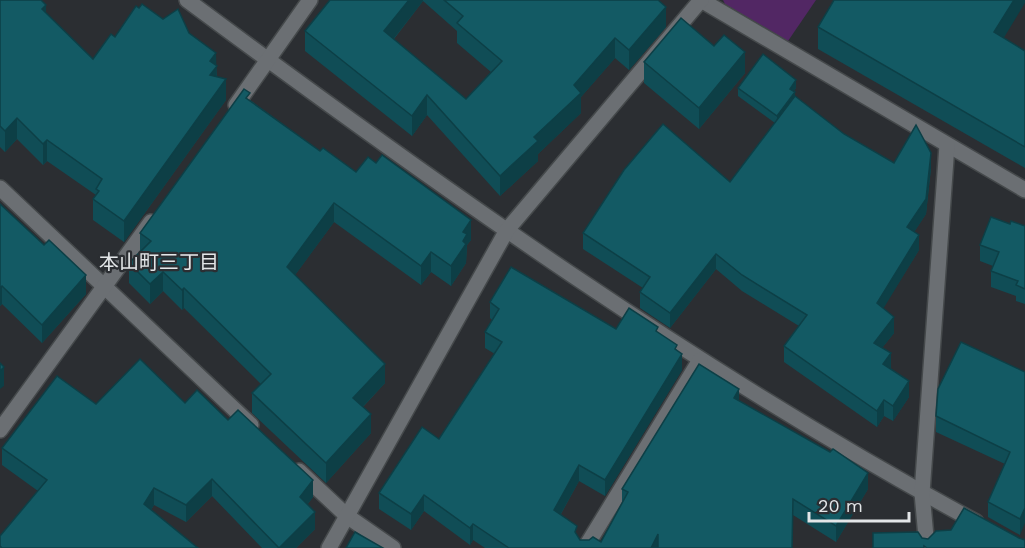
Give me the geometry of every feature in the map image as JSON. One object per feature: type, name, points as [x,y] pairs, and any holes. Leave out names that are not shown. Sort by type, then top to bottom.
[{"type":"street","points":[[187,0],[507,230],[700,360],[922,493],[993,531]]},
{"type":"street","points":[[227,117],[310,0]]},
{"type":"street","points":[[329,548],[507,230],[701,0],[1025,190]]},
{"type":"street","points":[[927,548],[922,493],[947,146]]},
{"type":"street","points":[[0,188],[261,434]]},
{"type":"street","points":[[0,430],[159,211]]},
{"type":"street","points":[[585,548],[700,360]]},
{"type":"street","points":[[286,459],[347,516],[393,548]]},
{"type":"shaded area","points":[[723,0],[816,0],[788,41],[725,4]]},
{"type":"building","points":[[0,0],[41,0],[46,5],[42,9],[93,59],[111,34],[115,37],[136,6],[139,8],[142,4],[163,19],[178,9],[189,33],[216,53],[210,61],[217,66],[210,75],[226,79],[124,221],[93,199],[99,191],[96,189],[102,179],[47,140],[43,144],[17,118],[5,131],[0,126]]},
{"type":"building","points":[[330,0],[409,0],[384,31],[466,99],[502,61],[457,23],[463,16],[444,0],[658,0],[666,7],[629,50],[615,38],[574,85],[581,93],[534,137],[538,141],[500,176],[427,95],[412,116],[305,31]]},
{"type":"building","points":[[834,0],[1014,0],[994,32],[1025,51],[1025,147],[818,27]]},
{"type":"building","points":[[681,18],[714,46],[724,35],[745,52],[699,108],[644,62]]},
{"type":"building","points":[[763,54],[796,80],[790,89],[795,92],[777,116],[738,88]]},
{"type":"building","points":[[244,89],[250,93],[246,98],[320,151],[323,148],[356,172],[368,157],[376,163],[382,155],[471,220],[463,232],[467,234],[463,241],[466,244],[451,266],[431,252],[421,266],[334,203],[287,267],[385,364],[353,398],[371,414],[326,463],[252,393],[271,374],[184,288],[182,290],[163,272],[150,284],[129,263],[151,241],[140,233]]},
{"type":"building","points":[[795,96],[844,134],[894,163],[916,125],[931,153],[926,199],[907,227],[919,235],[877,303],[894,317],[874,343],[891,353],[883,364],[909,381],[893,406],[884,400],[877,411],[784,346],[807,315],[742,275],[716,254],[670,313],[640,292],[650,277],[583,233],[624,170],[663,124],[730,182]]},
{"type":"building","points":[[0,204],[44,245],[49,240],[86,275],[42,325],[2,286],[0,288]]},
{"type":"building","points":[[991,217],[1010,224],[1011,221],[1025,226],[1025,289],[1016,285],[1018,281],[991,271],[999,252],[980,245]]},
{"type":"building","points":[[511,267],[616,329],[629,308],[658,327],[656,331],[677,345],[675,349],[682,354],[605,480],[579,465],[554,510],[577,526],[575,532],[580,540],[589,540],[593,537],[601,542],[628,492],[622,489],[699,364],[739,389],[734,398],[830,452],[833,449],[868,473],[836,526],[793,499],[792,548],[658,548],[658,534],[651,548],[509,548],[473,524],[470,528],[424,495],[411,514],[379,493],[422,427],[439,439],[502,342],[485,332],[499,309],[490,302]]},
{"type":"building","points":[[961,342],[1025,372],[1025,508],[1020,519],[988,502],[1010,452],[936,416],[938,389]]},
{"type":"building","points":[[140,359],[185,403],[197,390],[228,420],[238,410],[313,480],[300,497],[315,512],[279,548],[212,479],[186,505],[154,488],[144,504],[198,548],[2,548],[0,546],[0,536],[47,480],[2,448],[57,376],[96,404]]},
{"type":"building","points":[[964,508],[1025,540],[1025,548],[927,548],[924,546],[924,548],[873,548],[873,533],[918,532],[922,538],[928,539],[936,531],[951,530]]},
{"type":"building","points":[[355,532],[383,548],[346,548]]},
{"type":"district","name":"本山町三丁目","points":[[159,262]]}]
